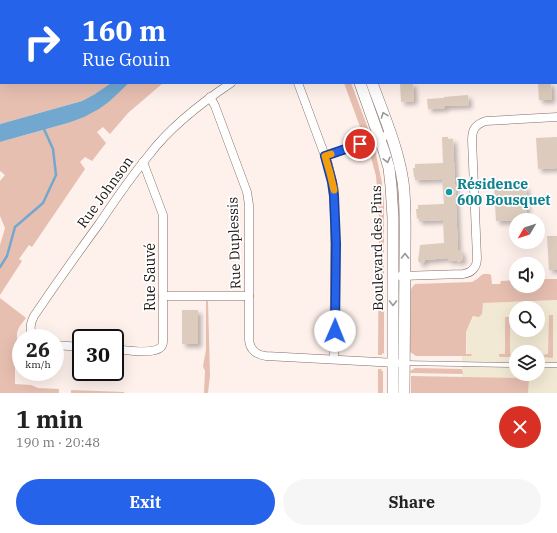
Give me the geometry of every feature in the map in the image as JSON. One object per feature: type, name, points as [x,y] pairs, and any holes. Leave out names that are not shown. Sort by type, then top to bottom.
[{"type":"street","name":"Rue Johnson","points":[[31,329],[34,316],[143,162],[171,130],[210,97],[230,84]]},
{"type":"street","points":[[298,84],[325,156],[334,196],[336,244],[334,359],[399,363]]},
{"type":"street","name":"Boulevard des Pins","points":[[360,84],[385,136],[399,161],[403,188],[405,276],[399,363],[393,393]]},
{"type":"street","name":"Boulevard des Pins","points":[[372,84],[385,136],[392,196],[394,276],[399,363],[404,393]]},
{"type":"street","name":"Rue Duplessis","points":[[210,97],[215,106],[248,198],[250,212],[249,340],[251,347],[256,353],[263,356],[334,359]]},
{"type":"street","points":[[394,276],[463,274],[470,272],[476,266],[477,258],[472,133],[480,123],[486,121],[557,118]]},
{"type":"street","points":[[325,156],[385,136]]},
{"type":"street","name":"Rue Sauvé","points":[[124,349],[152,351],[160,348],[163,341],[163,215],[143,162]]},
{"type":"street","points":[[163,296],[249,296]]},
{"type":"lane","points":[[399,363],[509,365]]},
{"type":"lane","points":[[545,365],[557,365]]},
{"type":"shaded area","points":[[0,84],[110,84],[82,101],[0,124]]},
{"type":"shaded area","points":[[128,84],[162,84],[128,113],[110,134],[103,127],[97,132],[106,143],[92,161],[85,157],[80,162],[85,169],[32,247],[29,245],[19,259],[22,261],[0,295],[0,245],[5,228],[0,216],[0,181],[5,175],[0,171],[0,142],[68,123],[110,101]]},
{"type":"shaded area","points":[[344,84],[351,84],[369,131],[363,135]]},
{"type":"shaded area","points":[[391,147],[400,186],[400,265],[398,265],[388,149]]},
{"type":"shaded area","points":[[369,150],[375,150],[382,183],[384,203],[384,353],[382,355],[378,355],[378,200],[376,176]]},
{"type":"shaded area","points":[[483,274],[489,274],[491,275],[492,284],[500,284],[501,281],[509,280],[509,293],[545,293],[545,279],[557,279],[557,300],[483,303],[482,314],[479,317],[473,316],[466,332],[466,354],[472,354],[471,356],[416,356],[410,352],[411,289],[413,286],[415,284],[472,282]]},
{"type":"shaded area","points":[[0,298],[26,318],[18,329],[12,329],[12,381],[15,381],[15,384],[31,385],[38,388],[59,389],[59,393],[0,393]]},
{"type":"shaded area","points":[[557,300],[557,393],[528,393],[528,381],[545,381],[545,345],[509,345],[509,378],[462,377],[462,356],[467,356],[466,332],[483,303],[509,302],[509,337],[545,337],[545,301],[532,301]]},
{"type":"shaded area","points":[[206,301],[208,301],[210,376],[208,393],[204,393],[205,371],[203,366],[206,350]]},
{"type":"shaded area","points":[[549,315],[553,315],[553,357],[545,357],[545,355],[548,354]]},
{"type":"shaded area","points":[[505,317],[509,317],[509,357],[499,356],[499,354],[505,354]]},
{"type":"shaded area","points":[[415,368],[462,369],[463,374],[411,373],[410,371]]},
{"type":"shaded area","points":[[378,369],[382,369],[381,371],[383,371],[383,393],[378,393]]},
{"type":"shaded area","points":[[411,376],[509,378],[509,381],[529,381],[528,393],[411,393]]},
{"type":"shaded area","points":[[71,390],[124,392],[124,393],[71,393]]},
{"type":"water","points":[[110,84],[128,84],[110,101],[84,117],[0,142],[0,124],[82,101]]},
{"type":"building","points":[[400,84],[413,84],[414,101],[401,102]]},
{"type":"building","points":[[538,84],[551,84],[552,100],[539,100]]},
{"type":"building","points":[[468,95],[469,105],[445,106],[445,108],[428,109],[427,99]]},
{"type":"building","name":"Résidence 600 Bousquet","points":[[442,137],[453,139],[458,250],[461,250],[463,259],[458,262],[457,260],[448,261],[448,258],[425,260],[423,263],[420,263],[418,261],[420,245],[444,243],[443,220],[419,221],[419,218],[417,219],[416,209],[418,209],[418,205],[444,204],[442,179],[415,180],[413,168],[415,168],[415,164],[443,163]]},
{"type":"building","points":[[557,137],[557,168],[538,169],[536,138]]},
{"type":"building","points":[[526,186],[527,213],[509,213],[509,221],[496,221],[494,187]]},
{"type":"building","points":[[547,236],[557,236],[557,270],[549,270]]},
{"type":"building","points":[[182,310],[198,310],[198,344],[182,344]]},
{"type":"waterway","points":[[0,267],[7,256],[15,227],[43,203],[56,175],[53,149],[43,127]]},
{"type":"slow traffic","points":[[331,154],[325,156],[334,190]]},
{"type":"place","name":"Résidence 600 Bousquet","points":[[449,192]]},
{"type":"route","points":[[335,331],[336,244],[334,196],[325,156],[360,144]]}]
